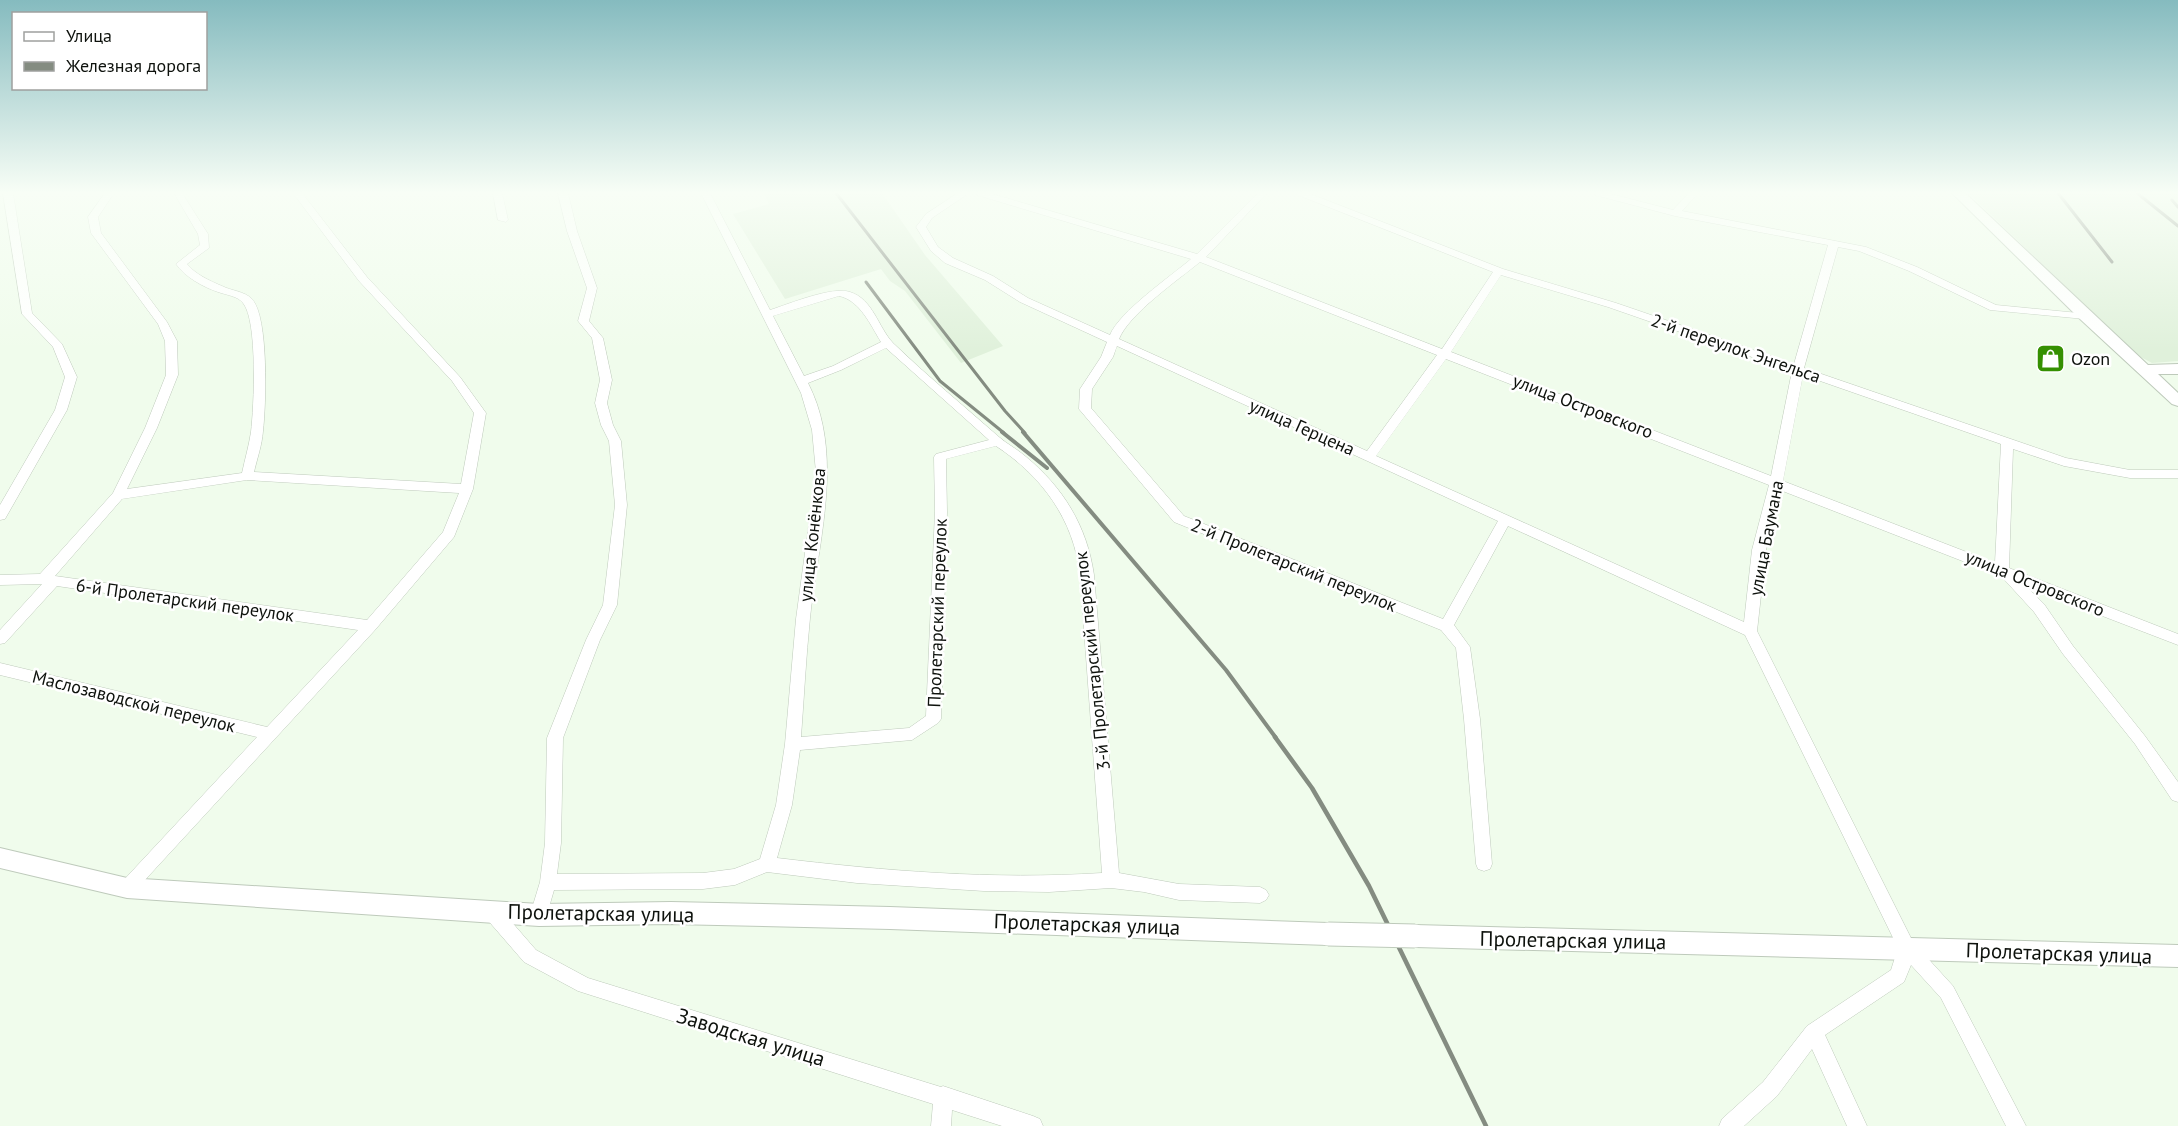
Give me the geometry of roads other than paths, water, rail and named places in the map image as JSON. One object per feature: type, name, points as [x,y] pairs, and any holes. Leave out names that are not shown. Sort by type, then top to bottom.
[{"type":"main road","points":[[2012,246],[2178,401]]},
{"type":"main road","points":[[2145,370],[2178,369]]},
{"type":"main road","name":"Пролетарская улица","points":[[0,858],[128,888],[491,910],[539,915],[671,913],[1112,924],[1328,934],[2178,956]]},
{"type":"street","points":[[0,516],[61,410],[71,378],[58,346],[27,314],[16,246]]},
{"type":"street","points":[[0,639],[118,495],[151,428],[172,375],[171,341],[163,324],[105,246]]},
{"type":"street","points":[[205,246],[181,264],[188,272],[219,289],[237,294],[248,301],[255,321],[259,344],[257,432],[247,476]]},
{"type":"street","points":[[128,888],[370,626],[449,534],[466,489],[480,413],[456,379],[363,279],[337,246]]},
{"type":"street","points":[[539,915],[548,882],[553,843],[555,738],[593,640],[610,605],[621,505],[615,441],[607,426],[600,403],[606,380],[597,338],[583,321],[592,288],[577,246]]},
{"type":"street","name":"улица Конёнкова","points":[[732,246],[801,381],[818,430],[822,472],[803,619],[793,744],[784,805],[767,864]]},
{"type":"street","name":"улица Герцена","points":[[930,246],[944,260],[969,267],[1024,300],[1750,631]]},
{"type":"street","name":"улица Островского","points":[[1156,246],[1198,258],[1445,352],[2178,640]]},
{"type":"street","name":"2-й Пролетарский переулок","points":[[1210,246],[1118,328],[1107,357],[1086,389],[1085,409],[1179,519],[1308,568],[1446,626]]},
{"type":"street","name":"2-й переулок Энгельса","points":[[1434,246],[1499,271],[1612,305],[2064,462],[2130,474],[2178,474]]},
{"type":"street","name":"улица Баумана","points":[[1750,631],[1760,550],[1798,370],[1833,246]]},
{"type":"street","points":[[1843,246],[1886,257],[1994,308],[2085,316]]},
{"type":"street","points":[[1369,457],[1445,352],[1499,271]]},
{"type":"street","name":"3-й Пролетарский переулок","points":[[767,314],[848,292],[856,298],[888,343],[998,442],[1014,451],[1056,497],[1072,520],[1085,556],[1111,880]]},
{"type":"street","points":[[801,381],[837,368],[888,343]]},
{"type":"street","name":"Пролетарский переулок","points":[[793,744],[912,734],[933,719],[941,512],[940,457],[998,442]]},
{"type":"street","points":[[2007,442],[2002,569],[2039,608],[2068,650],[2140,740],[2178,795]]},
{"type":"street","points":[[118,495],[247,476],[466,489]]},
{"type":"street","points":[[1484,864],[1472,719],[1462,647],[1446,626],[1504,520]]},
{"type":"street","name":"6-й Пролетарский переулок","points":[[0,580],[49,580],[370,626]]},
{"type":"street","points":[[1750,631],[1907,948],[1947,992],[2016,1126]]},
{"type":"street","name":"Маслозаводской переулок","points":[[0,669],[269,734]]},
{"type":"street","name":"Пролетарская улица","points":[[548,882],[703,881],[735,877],[767,864],[857,875],[984,883],[1048,884],[1111,880],[1179,892],[1260,895]]},
{"type":"street","name":"Заводская улица","points":[[491,910],[530,956],[584,985],[1033,1126]]},
{"type":"street","points":[[1729,1126],[1770,1089],[1814,1032],[1898,976],[1907,948]]},
{"type":"street","points":[[1814,1032],[1857,1126]]},
{"type":"street","points":[[940,1126],[943,1096]]},
{"type":"railway","points":[[877,246],[1005,411],[1025,433]]},
{"type":"railway","points":[[2099,246],[2112,262]]},
{"type":"railway","points":[[866,282],[940,381],[1004,433]]},
{"type":"railway","points":[[1002,432],[1047,468]]},
{"type":"railway","points":[[1023,432],[1226,670],[1276,738]]},
{"type":"railway","points":[[1275,737],[1312,788],[1369,886],[1486,1126]]},
{"type":"place","name":"Ozon","points":[[2050,358]]}]
